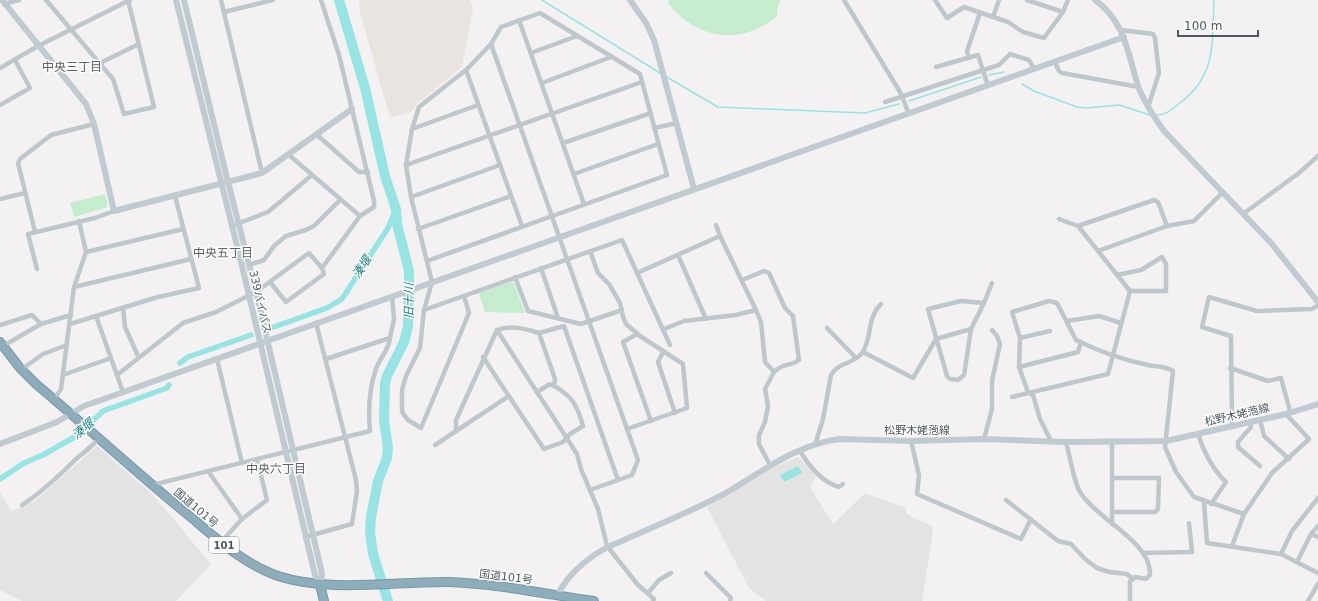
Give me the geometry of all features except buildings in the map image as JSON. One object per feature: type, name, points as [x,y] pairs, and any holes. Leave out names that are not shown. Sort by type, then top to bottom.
[{"type":"highway","name":"国道101号","points":[[2,347],[22,369],[54,399],[152,485],[221,542],[254,565],[277,576],[320,585],[395,582],[453,582],[530,590],[557,596],[594,601]]},
{"type":"highway","points":[[320,585],[324,601]]},
{"type":"street","points":[[3,2],[19,0]]},
{"type":"street","points":[[0,68],[38,46],[71,30],[129,0],[154,107],[124,114],[113,79],[100,63],[71,30],[46,0]]},
{"type":"street","name":"339バイパス","points":[[176,0],[249,296],[259,344],[289,451],[305,537],[315,575],[320,585]]},
{"type":"street","points":[[184,0],[256,292],[289,451],[322,575],[320,585]]},
{"type":"street","points":[[221,0],[262,173]]},
{"type":"street","points":[[224,12],[273,0]]},
{"type":"street","points":[[321,0],[339,55],[374,201],[374,207],[360,216],[322,268]]},
{"type":"street","points":[[630,0],[649,29],[662,63],[694,189]]},
{"type":"street","points":[[844,0],[902,96],[909,114]]},
{"type":"street","points":[[936,0],[947,18],[963,8],[1008,22],[1023,32],[1044,38],[1063,12],[1068,0]]},
{"type":"street","points":[[993,17],[999,0]]},
{"type":"street","points":[[1027,0],[1063,12]]},
{"type":"street","points":[[1095,0],[1110,13],[1121,30],[1139,87],[1154,116],[1177,146],[1271,243],[1318,302]]},
{"type":"street","points":[[3,2],[86,104],[94,124],[114,210]]},
{"type":"street","points":[[427,261],[667,175],[640,74],[540,12],[501,27],[491,44],[466,70],[419,107],[412,129],[406,165],[418,229],[432,282],[424,310],[420,348],[406,376],[402,390],[404,415],[421,428],[469,313],[464,296]]},
{"type":"street","points":[[969,58],[967,51],[980,13]]},
{"type":"street","points":[[519,20],[553,112],[584,204]]},
{"type":"street","points":[[1121,30],[1153,34],[1155,38],[1159,73],[1148,107]]},
{"type":"street","points":[[531,53],[577,36]]},
{"type":"street","points":[[0,444],[58,422],[84,406],[1124,37]]},
{"type":"street","points":[[100,63],[139,44]]},
{"type":"street","points":[[491,44],[638,462],[632,475],[590,490]]},
{"type":"street","points":[[884,102],[1002,63],[1012,54],[1029,60],[1034,69]]},
{"type":"street","points":[[936,67],[979,56],[988,86]]},
{"type":"street","points":[[542,83],[611,57]]},
{"type":"street","points":[[0,105],[30,88],[14,60]]},
{"type":"street","points":[[1055,62],[1059,71],[1062,73],[1139,87]]},
{"type":"street","points":[[466,70],[522,226]]},
{"type":"street","points":[[406,165],[553,112],[642,82]]},
{"type":"street","points":[[412,129],[478,105]]},
{"type":"street","points":[[38,269],[28,234],[79,222],[114,210],[175,196],[262,173],[352,109]]},
{"type":"street","points":[[563,143],[650,113]]},
{"type":"street","points":[[654,128],[677,123]]},
{"type":"street","points":[[35,232],[18,163],[20,159],[51,135],[94,124]]},
{"type":"street","points":[[316,134],[359,172],[368,172]]},
{"type":"street","points":[[574,174],[658,144]]},
{"type":"street","points":[[289,155],[360,216]]},
{"type":"street","points":[[1243,214],[1317,159]]},
{"type":"street","points":[[411,197],[500,166]]},
{"type":"street","points":[[232,226],[268,212],[312,175]]},
{"type":"street","points":[[0,199],[25,193]]},
{"type":"street","points":[[1098,251],[1167,226],[1194,221],[1222,193]]},
{"type":"street","points":[[70,324],[199,288],[175,196]]},
{"type":"street","points":[[418,229],[511,196]]},
{"type":"street","points":[[249,265],[264,260],[274,246],[286,236],[314,226],[340,200]]},
{"type":"street","points":[[1078,226],[1154,200],[1158,202],[1167,226]]},
{"type":"street","points":[[1058,219],[1078,226],[1117,276],[1130,291],[1166,291],[1166,264],[1162,257],[1141,270],[1117,276]]},
{"type":"street","points":[[54,399],[61,389],[74,286],[86,252],[79,222]]},
{"type":"street","points":[[716,225],[762,322],[766,362],[774,372]]},
{"type":"street","points":[[86,252],[183,230]]},
{"type":"street","points":[[637,273],[720,236]]},
{"type":"street","points":[[424,310],[622,240],[670,345]]},
{"type":"street","points":[[590,251],[598,273],[612,288],[620,302],[626,324],[637,334],[663,352],[678,360],[684,366],[688,407],[627,429]]},
{"type":"street","points":[[117,375],[138,356],[183,323],[216,312],[249,296],[309,253],[322,268],[324,274],[286,302],[270,282]]},
{"type":"street","points":[[678,255],[706,319]]},
{"type":"street","points":[[74,286],[191,259]]},
{"type":"street","points":[[541,268],[558,318]]},
{"type":"street","points":[[742,280],[764,271],[769,273],[785,308],[792,316],[799,360],[795,363],[781,365],[774,372],[765,389],[768,406],[766,422],[759,435],[759,444],[770,465]]},
{"type":"street","points":[[515,277],[528,311],[581,324],[622,310]]},
{"type":"street","points":[[984,303],[961,301],[928,309],[947,376],[950,379],[958,380],[964,375],[971,329],[984,303],[992,283]]},
{"type":"street","points":[[1012,397],[1108,374],[1130,291]]},
{"type":"street","points":[[152,485],[370,431],[368,411],[371,393],[376,368],[389,346],[394,319],[395,296]]},
{"type":"street","points":[[1232,426],[1230,368],[1231,336],[1202,327],[1208,297],[1256,311],[1312,309],[1318,305]]},
{"type":"street","points":[[1051,441],[1040,419],[1034,395],[1028,392],[1019,367],[1020,338],[1012,312],[1049,301],[1057,303],[1073,336],[1081,342],[1114,355],[1149,366],[1168,368],[1173,371],[1165,447],[1182,482],[1194,497],[1204,502],[1244,514]]},
{"type":"street","points":[[815,445],[823,419],[831,375],[834,370],[856,358],[863,352],[866,346],[874,311],[881,304]]},
{"type":"street","points":[[123,308],[125,327],[138,356]]},
{"type":"street","points":[[664,329],[684,321],[736,315],[756,310]]},
{"type":"street","points":[[2,347],[41,324],[71,315]]},
{"type":"street","points":[[0,325],[32,316],[41,324]]},
{"type":"street","points":[[96,316],[123,392]]},
{"type":"street","points":[[1067,321],[1099,316],[1121,323]]},
{"type":"street","points":[[305,537],[352,524],[357,491],[326,359],[316,324]]},
{"type":"street","points":[[496,330],[516,329],[539,333],[564,326],[618,480]]},
{"type":"street","points":[[827,328],[856,358]]},
{"type":"street","points":[[863,352],[913,378],[936,339],[971,329]]},
{"type":"street","points":[[456,431],[456,420],[496,330]]},
{"type":"street","points":[[496,330],[577,454],[581,470],[601,518],[607,546],[638,585],[654,599],[653,601]]},
{"type":"street","points":[[984,439],[992,409],[992,381],[1000,344],[997,336],[992,330]]},
{"type":"street","points":[[1020,338],[1050,331]]},
{"type":"street","points":[[539,333],[555,379],[554,386]]},
{"type":"street","points":[[637,334],[623,342],[651,421]]},
{"type":"street","points":[[326,359],[390,338]]},
{"type":"street","points":[[1019,367],[1078,352],[1081,342]]},
{"type":"street","points":[[22,369],[43,354],[67,345]]},
{"type":"street","points":[[663,352],[658,362],[675,412]]},
{"type":"street","points":[[483,357],[544,450],[563,442],[567,437],[583,426],[576,405],[554,386],[547,384],[537,392]]},
{"type":"street","points":[[62,375],[111,358]]},
{"type":"street","points":[[217,359],[242,463]]},
{"type":"street","points":[[1230,368],[1268,381],[1281,378],[1288,413],[1310,439],[1272,474],[1244,514],[1232,546]]},
{"type":"street","points":[[435,445],[509,396]]},
{"type":"street","name":"松野木姥萢線","points":[[557,596],[560,590],[584,563],[607,546],[622,541],[721,495],[770,465],[815,445],[840,439],[911,441],[984,439],[1066,442],[1166,441],[1260,420],[1318,404]]},
{"type":"street","points":[[1260,420],[1264,436],[1290,459]]},
{"type":"street","points":[[1250,422],[1250,427],[1238,442],[1238,447],[1260,466]]},
{"type":"street","points":[[1198,434],[1218,475],[1226,482],[1211,504]]},
{"type":"street","points":[[22,505],[54,481],[99,438]]},
{"type":"street","points":[[911,441],[919,475],[917,494],[1021,539],[1031,519]]},
{"type":"street","points":[[1066,442],[1080,493],[1143,553],[1150,567],[1150,575],[1146,579],[1135,577],[1130,581],[1130,601]]},
{"type":"street","points":[[1112,442],[1112,524]]},
{"type":"street","points":[[800,451],[808,466],[828,484],[839,487],[843,484]]},
{"type":"street","points":[[221,542],[242,519],[267,500],[258,459]]},
{"type":"street","points":[[208,471],[242,519]]},
{"type":"street","points":[[1112,478],[1159,478],[1158,509],[1155,512],[1112,512]]},
{"type":"street","points":[[1282,554],[1296,526],[1318,498]]},
{"type":"street","points":[[1006,500],[1058,540],[1071,544],[1085,559],[1097,568],[1109,572],[1127,574],[1133,579]]},
{"type":"street","points":[[1204,502],[1207,543],[1282,554],[1318,573]]},
{"type":"street","points":[[1143,553],[1192,552],[1190,523]]},
{"type":"street","points":[[1297,562],[1311,534],[1318,526]]},
{"type":"street","points":[[1311,534],[1318,537]]},
{"type":"street","points":[[706,572],[731,598],[730,601]]},
{"type":"street","points":[[648,593],[659,580],[671,573]]},
{"type":"street","points":[[1308,601],[1318,584]]},
{"type":"shaded area","points":[[359,0],[470,0],[473,9],[462,67],[417,104],[411,112],[390,118],[360,12]]},
{"type":"shaded area","points":[[97,446],[153,495],[211,564],[176,601],[22,601],[0,590],[0,492],[11,511],[24,506],[36,500]]},
{"type":"shaded area","points":[[798,457],[816,476],[810,487],[833,524],[865,493],[906,508],[906,514],[932,526],[933,531],[922,601],[766,601],[749,588],[707,507],[774,467]]},
{"type":"green space","points":[[669,0],[780,0],[777,16],[763,26],[749,32],[734,35],[720,35],[705,31],[692,25],[679,15],[668,3]]},
{"type":"green space","points":[[105,194],[108,207],[74,217],[70,203]]},
{"type":"green space","points":[[512,282],[514,283],[525,313],[485,312],[479,293]]},
{"type":"water","points":[[798,466],[802,473],[784,482],[780,475]]},
{"type":"waterway","name":"旧十川","points":[[339,0],[365,88],[385,176],[396,209],[397,224],[409,271],[408,326],[404,342],[385,383],[384,420],[388,448],[387,458],[378,481],[371,517],[370,532],[373,554],[388,601]]},
{"type":"waterway","points":[[542,0],[660,73]]},
{"type":"waterway","points":[[1156,115],[1166,113],[1180,103],[1201,81],[1210,57],[1214,0]]},
{"type":"waterway","points":[[989,75],[1004,72]]},
{"type":"waterway","points":[[665,76],[718,107],[865,113],[899,104]]},
{"type":"waterway","points":[[909,101],[981,77]]},
{"type":"waterway","points":[[1022,84],[1034,91],[1077,107],[1087,108],[1119,105],[1150,115]]},
{"type":"waterway","name":"湊堰","points":[[271,328],[327,308],[342,299],[388,228],[396,209]]},
{"type":"waterway","name":"湊堰","points":[[180,363],[188,357],[251,335]]},
{"type":"waterway","name":"湊堰","points":[[0,479],[24,463],[43,455],[78,435],[103,411],[167,388],[169,385]]},
{"type":"district","name":"中央三丁目","points":[[72,67]]},
{"type":"district","name":"中央五丁目","points":[[223,253]]},
{"type":"district","name":"中央六丁目","points":[[276,469]]}]
